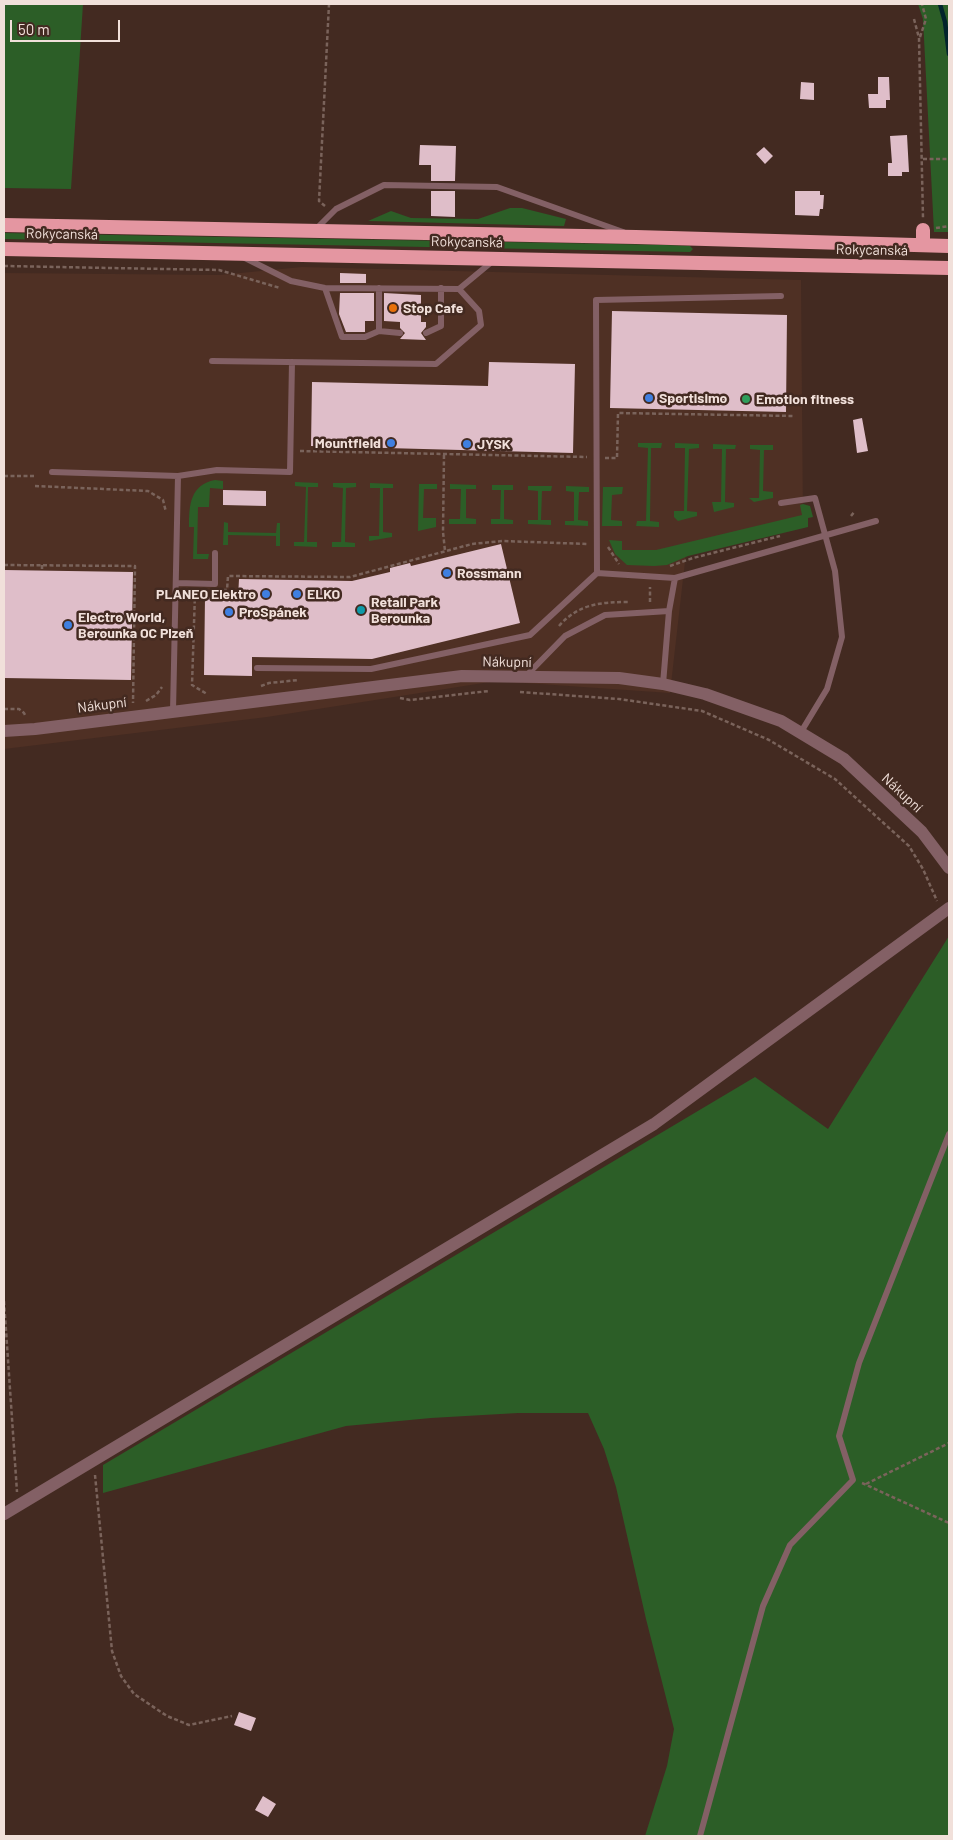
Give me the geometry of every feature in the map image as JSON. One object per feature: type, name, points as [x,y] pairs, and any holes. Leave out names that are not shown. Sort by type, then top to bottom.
[{"type":"highway","name":"Rokycanská","points":[[4,225],[636,237],[949,246]]},
{"type":"highway","points":[[923,230],[923,245]]},
{"type":"highway","name":"Rokycanská","points":[[4,249],[949,268]]},
{"type":"street","name":"Nákupní","points":[[4,731],[35,729],[462,676],[619,678],[663,684],[706,694],[781,721],[844,759],[922,832],[949,868]]},
{"type":"street","points":[[4,1514],[654,1124],[948,910]]},
{"type":"lane","points":[[314,231],[336,209],[384,185],[497,187],[636,237]]},
{"type":"lane","points":[[235,253],[291,281],[325,288],[459,289],[496,259]]},
{"type":"lane","points":[[325,288],[342,337],[365,337],[379,331],[400,333]]},
{"type":"lane","points":[[379,288],[379,331]]},
{"type":"lane","points":[[426,333],[441,326],[441,288]]},
{"type":"lane","points":[[212,361],[436,364],[481,325],[480,311],[459,289]]},
{"type":"lane","points":[[597,572],[596,300],[781,296]]},
{"type":"lane","points":[[52,472],[178,476],[217,470],[290,472],[292,362]]},
{"type":"lane","points":[[173,711],[178,476]]},
{"type":"lane","points":[[781,503],[815,498],[835,571],[842,637],[827,689],[800,732]]},
{"type":"lane","points":[[257,668],[371,669],[530,635],[597,572],[675,578],[827,537],[876,521]]},
{"type":"lane","points":[[177,583],[215,584],[215,553]]},
{"type":"lane","points":[[663,684],[669,611],[675,578]]},
{"type":"lane","points":[[525,678],[565,636],[605,615],[669,611]]},
{"type":"lane","points":[[700,1836],[763,1606],[790,1545],[853,1480],[839,1436],[859,1363],[949,1134]]},
{"type":"path","points":[[329,4],[319,201],[323,206],[336,209]]},
{"type":"path","points":[[919,38],[926,19],[922,4]]},
{"type":"path","points":[[914,19],[919,38],[923,230],[949,226]]},
{"type":"path","points":[[923,159],[949,159]]},
{"type":"path","points":[[290,451],[617,458],[618,413],[794,416]]},
{"type":"path","points":[[444,455],[443,532],[445,551]]},
{"type":"path","points":[[4,476],[35,476]]},
{"type":"path","points":[[35,486],[148,490],[163,500],[166,519]]},
{"type":"path","points":[[846,518],[855,511]]},
{"type":"path","points":[[666,568],[693,558],[786,534]]},
{"type":"path","points":[[219,590],[227,590],[228,576],[350,577],[472,544],[503,541],[606,544],[620,565],[626,568]]},
{"type":"path","points":[[4,564],[135,566],[134,705],[125,706]]},
{"type":"path","points":[[42,565],[42,570]]},
{"type":"path","points":[[203,590],[195,590],[192,685],[204,693],[213,695]]},
{"type":"path","points":[[559,627],[579,608],[593,604],[631,602]]},
{"type":"path","points":[[640,602],[671,602]]},
{"type":"path","points":[[254,689],[269,683],[307,679]]},
{"type":"path","points":[[142,703],[162,690],[164,680]]},
{"type":"path","points":[[394,697],[410,700],[491,691]]},
{"type":"path","points":[[520,692],[619,700],[702,711],[769,740],[835,779],[908,846],[923,869],[933,895],[948,910]]},
{"type":"path","points":[[4,709],[19,710],[24,713],[26,719],[19,720]]},
{"type":"path","points":[[4,1302],[18,1505]]},
{"type":"path","points":[[866,1484],[949,1443]]},
{"type":"path","points":[[94,1461],[112,1651],[121,1676],[134,1694],[167,1716],[189,1726],[232,1716]]},
{"type":"path","points":[[853,1480],[866,1484],[949,1523]]},
{"type":"shaded area","points":[[302,267],[801,280],[803,523],[686,553],[670,693],[496,681],[267,717],[4,749],[4,273],[220,275]]},
{"type":"green space","points":[[4,4],[83,4],[71,189],[4,188]]},
{"type":"green space","points":[[918,4],[949,4],[949,232],[934,232],[923,19]]},
{"type":"green space","points":[[510,208],[522,208],[566,219],[564,226],[368,221],[391,211],[411,218],[478,219]]},
{"type":"green space","points":[[4,233],[665,245],[690,246],[693,249],[690,252],[4,239]]},
{"type":"green space","points":[[638,443],[662,443],[661,448],[651,448],[650,521],[659,522],[659,527],[636,526],[637,521],[646,521],[648,448],[638,447]]},
{"type":"green space","points":[[675,443],[699,444],[699,448],[689,449],[687,511],[697,512],[697,516],[678,521],[674,517],[674,511],[684,511],[685,448],[675,448]]},
{"type":"green space","points":[[713,444],[736,445],[735,449],[726,449],[725,502],[734,503],[734,507],[714,512],[712,502],[721,502],[722,449],[713,449]]},
{"type":"green space","points":[[750,445],[773,445],[773,450],[764,450],[763,491],[773,492],[773,498],[754,502],[749,498],[759,498],[760,450],[750,449]]},
{"type":"green space","points":[[215,480],[223,481],[223,489],[210,488],[209,507],[198,507],[197,554],[209,554],[208,559],[193,559],[194,527],[189,527],[191,504],[200,486]]},
{"type":"green space","points":[[295,482],[318,483],[318,487],[308,487],[307,542],[317,542],[317,547],[294,546],[294,542],[304,542],[306,487],[295,486]]},
{"type":"green space","points":[[333,483],[356,483],[356,487],[346,488],[345,542],[355,543],[355,547],[332,547],[332,542],[341,542],[343,488],[333,487]]},
{"type":"green space","points":[[370,483],[393,484],[393,488],[383,488],[383,532],[392,533],[392,537],[369,541],[369,536],[379,536],[380,488],[370,488]]},
{"type":"green space","points":[[419,484],[437,484],[437,489],[424,489],[423,518],[436,518],[436,527],[418,531]]},
{"type":"green space","points":[[450,484],[476,485],[476,489],[466,489],[466,518],[476,519],[476,524],[449,524],[449,519],[460,519],[461,489],[450,489]]},
{"type":"green space","points":[[492,485],[513,485],[513,490],[504,490],[504,519],[513,520],[513,524],[491,524],[491,519],[500,519],[501,490],[492,490]]},
{"type":"green space","points":[[528,486],[552,486],[551,491],[542,491],[541,520],[551,520],[551,525],[528,524],[528,520],[538,520],[538,491],[528,490]]},
{"type":"green space","points":[[566,486],[589,487],[589,492],[579,492],[578,520],[588,521],[588,526],[565,525],[565,521],[574,521],[574,492],[566,491]]},
{"type":"green space","points":[[603,487],[623,487],[622,494],[612,495],[611,520],[622,521],[622,526],[602,526]]},
{"type":"green space","points":[[800,505],[810,506],[813,517],[808,518],[808,527],[688,556],[667,565],[627,565],[615,554],[609,540],[622,541],[622,550],[656,550],[802,515]]},
{"type":"green space","points":[[224,522],[228,523],[228,532],[276,533],[277,523],[280,523],[280,546],[276,546],[276,536],[228,535],[228,545],[223,545]]},
{"type":"green space","points":[[949,936],[949,1836],[645,1836],[667,1766],[674,1729],[646,1619],[616,1487],[604,1449],[588,1413],[518,1413],[431,1418],[346,1426],[103,1493],[103,1465],[755,1077],[828,1129]]},
{"type":"building","points":[[878,77],[889,77],[890,100],[886,100],[886,108],[869,108],[868,94],[878,94]]},
{"type":"building","points":[[801,82],[814,83],[814,100],[800,99]]},
{"type":"building","points":[[907,135],[909,172],[902,172],[902,176],[888,176],[888,163],[892,163],[890,136]]},
{"type":"building","points":[[420,145],[456,146],[455,181],[431,181],[431,165],[419,165]]},
{"type":"building","points":[[764,147],[773,156],[765,164],[756,154]]},
{"type":"building","points":[[431,191],[455,191],[455,217],[431,216]]},
{"type":"building","points":[[795,191],[820,191],[820,195],[824,195],[823,209],[820,209],[819,216],[795,215]]},
{"type":"building","points":[[340,273],[366,274],[366,283],[340,283]]},
{"type":"building","points":[[340,293],[374,293],[374,321],[365,321],[365,332],[346,332],[339,314]]},
{"type":"building","points":[[384,293],[421,295],[421,322],[426,322],[426,327],[421,333],[426,340],[400,339],[405,333],[400,328],[400,322],[384,321]]},
{"type":"building","points":[[612,311],[787,315],[786,412],[610,408]]},
{"type":"building","points":[[489,362],[575,364],[573,453],[311,446],[312,382],[488,386]]},
{"type":"building","points":[[862,418],[868,451],[857,453],[853,420]]},
{"type":"building","points":[[223,490],[266,491],[266,506],[223,505]]},
{"type":"building","name":"Retail Park Berounka","points":[[501,544],[520,623],[372,659],[252,657],[252,676],[204,675],[205,597],[238,598],[239,579],[352,581],[390,572],[390,568],[410,563],[411,566]]},
{"type":"building","name":"Electro World, Berounka OC Plzeň","points":[[4,570],[133,572],[131,680],[4,678]]},
{"type":"building","points":[[239,1712],[256,1718],[251,1731],[234,1725]]},
{"type":"building","points":[[263,1796],[276,1804],[268,1817],[255,1810]]},
{"type":"waterway","points":[[940,4],[945,22],[949,54]]},
{"type":"place","name":"Stop Cafe","points":[[393,308]]},
{"type":"place","name":"Sportisimo","points":[[649,398]]},
{"type":"place","name":"Emotion fitness","points":[[746,399]]},
{"type":"place","name":"Mountfield","points":[[391,443]]},
{"type":"place","name":"JYSK","points":[[467,444]]},
{"type":"place","name":"Rossmann","points":[[447,573]]},
{"type":"place","name":"PLANEO Elektro","points":[[266,594]]},
{"type":"place","name":"ELKO","points":[[297,594]]},
{"type":"place","name":"Retail Park Berounka","points":[[361,610]]},
{"type":"place","name":"ProSpánek","points":[[229,612]]},
{"type":"place","name":"Electro World, Berounka OC Plzeň","points":[[68,625]]}]
